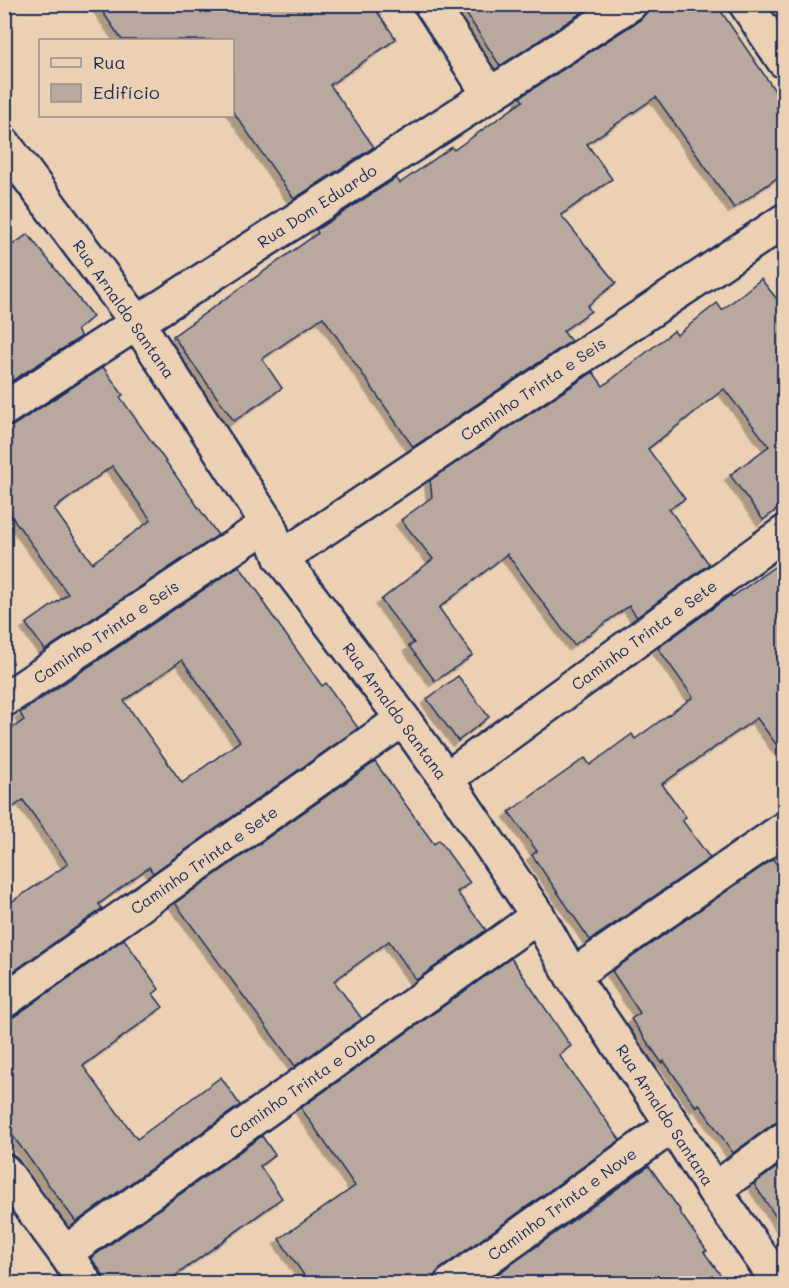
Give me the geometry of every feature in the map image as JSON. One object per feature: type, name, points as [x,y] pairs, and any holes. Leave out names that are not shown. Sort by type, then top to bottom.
[{"type":"street","points":[[431,4],[489,94]]},
{"type":"street","name":"Rua Dom Eduardo","points":[[4,409],[630,4]]},
{"type":"street","points":[[746,4],[784,60]]},
{"type":"street","name":"Rua Arnaldo Santana","points":[[4,144],[137,322],[268,524],[281,558],[446,779],[538,916],[572,976],[714,1190],[780,1284]]},
{"type":"street","name":"Caminho Trinta e Seis","points":[[281,558],[781,231]]},
{"type":"street","name":"Caminho Trinta e Seis","points":[[4,700],[268,524]]},
{"type":"street","name":"Caminho Trinta e Sete","points":[[446,779],[784,533]]},
{"type":"street","name":"Caminho Trinta e Sete","points":[[4,1001],[403,719]]},
{"type":"street","points":[[572,976],[784,829]]},
{"type":"street","name":"Caminho Trinta e Oito","points":[[65,1253],[538,916]]},
{"type":"street","name":"Caminho Trinta e Nove","points":[[452,1284],[673,1125]]},
{"type":"street","points":[[714,1190],[784,1140]]},
{"type":"street","points":[[4,1171],[86,1284]]},
{"type":"building","points":[[97,4],[372,4],[396,39],[330,85],[374,147],[294,199],[234,113],[234,39],[121,39]]},
{"type":"building","points":[[460,4],[595,4],[500,66]]},
{"type":"building","points":[[648,4],[716,4],[784,104],[784,173],[734,208],[656,97],[587,144],[612,179],[561,215],[616,283],[587,306],[591,311],[563,331],[571,341],[413,447],[323,317],[262,359],[282,388],[234,421],[173,336],[318,233],[316,230],[396,178],[400,183],[452,147],[454,150],[523,101],[520,97],[640,20],[646,13]]},
{"type":"building","points":[[28,234],[93,317],[77,330],[81,337],[4,386],[4,251]]},
{"type":"building","points":[[761,279],[784,308],[784,504],[763,520],[730,475],[769,446],[724,389],[648,449],[685,499],[669,509],[709,564],[637,617],[629,606],[574,645],[507,554],[439,608],[473,655],[435,681],[409,646],[414,643],[381,600],[433,559],[401,520],[432,497],[430,480],[593,372],[603,386],[674,331],[677,335],[717,303],[722,310]]},
{"type":"building","points":[[103,367],[123,395],[120,397],[218,535],[45,650],[26,624],[68,594],[4,506],[4,428],[14,425]],"holes":[[[112,466],[151,520],[92,563],[54,509]]]},
{"type":"building","points":[[784,560],[784,755],[757,718],[662,784],[686,817],[682,820],[710,858],[590,940],[532,855],[537,851],[509,812],[585,758],[590,765],[632,734],[635,739],[693,697],[658,648]]},
{"type":"building","points":[[239,566],[322,686],[326,683],[358,728],[153,873],[149,867],[99,904],[102,909],[4,978],[4,907],[68,864],[23,800],[4,814],[4,734],[24,720],[20,713]],"holes":[[[182,660],[240,741],[182,783],[124,701]]]},
{"type":"building","points":[[458,676],[489,717],[458,741],[427,699]]},
{"type":"building","points":[[375,762],[434,844],[439,840],[470,883],[457,892],[486,930],[416,980],[389,941],[334,981],[362,1019],[295,1066],[175,903]]},
{"type":"building","points":[[773,859],[784,875],[784,1121],[773,1124],[733,1153],[699,1104],[696,1107],[631,1019],[640,1013],[612,971]]},
{"type":"building","points":[[124,939],[159,989],[153,994],[163,1007],[83,1066],[137,1139],[221,1077],[240,1105],[76,1222],[4,1124],[4,1020],[15,1016]]},
{"type":"building","points":[[511,958],[571,1046],[559,1055],[620,1140],[440,1269],[434,1276],[433,1284],[310,1284],[279,1239],[355,1186],[301,1108]]},
{"type":"building","points":[[262,1136],[275,1155],[260,1166],[282,1198],[164,1284],[105,1284],[102,1273],[91,1258]]},
{"type":"building","points":[[784,1162],[784,1229],[754,1184]]},
{"type":"building","points":[[649,1166],[727,1284],[484,1284]]}]
